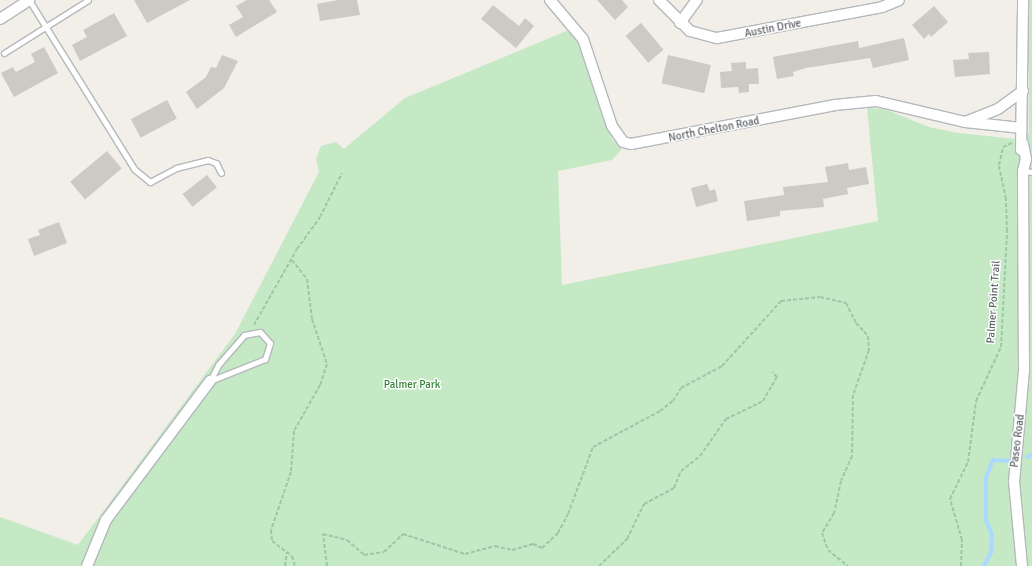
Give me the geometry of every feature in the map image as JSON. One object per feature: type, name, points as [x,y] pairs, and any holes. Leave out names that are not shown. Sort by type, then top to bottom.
[{"type":"street","points":[[0,19],[29,0]]},
{"type":"street","name":"North Chelton Road","points":[[550,0],[583,40],[612,126],[623,142],[643,144],[862,102],[887,102],[964,122],[1022,128]]},
{"type":"street","name":"Austin Drive","points":[[659,0],[680,23],[699,36],[727,38],[882,7],[899,0]]},
{"type":"street","points":[[680,23],[697,0]]},
{"type":"street","name":"Paseo Road","points":[[1022,566],[1014,482],[1023,402],[1028,235],[1028,171],[1022,128],[1023,0]]},
{"type":"street","points":[[964,122],[989,114],[1023,91]]},
{"type":"street","points":[[87,566],[106,520],[210,381]]},
{"type":"lane","points":[[29,0],[134,169],[150,182],[176,168],[208,160],[216,163],[221,173]]},
{"type":"lane","points":[[4,53],[88,0]]},
{"type":"lane","points":[[260,332],[270,343],[266,359],[210,381],[218,365],[244,335],[260,332]]},
{"type":"path","name":"Palmer Point Trail","points":[[961,566],[962,540],[950,499],[968,462],[976,401],[1002,335],[1006,199],[999,154],[1006,143],[1023,143]]},
{"type":"path","points":[[252,333],[292,260],[320,217],[342,172]]},
{"type":"path","points":[[292,260],[307,280],[312,319],[327,364],[320,385],[294,431],[291,472],[273,521],[272,541],[287,552],[295,566]]},
{"type":"path","points":[[327,566],[323,534],[347,540],[364,555],[384,552],[403,534],[465,554],[495,546],[512,550],[532,544],[542,548],[558,533],[568,514],[593,447],[660,411],[673,401],[681,388],[722,366],[781,301],[820,297],[846,303],[856,323],[868,336],[869,350],[853,395],[852,456],[841,481],[834,514],[822,533],[828,550],[848,566]]},
{"type":"path","points":[[599,566],[627,539],[644,504],[674,488],[681,471],[700,456],[726,419],[763,401],[777,377],[772,372]]},
{"type":"path","points":[[285,566],[287,552]]},
{"type":"green space","name":"Palmer Park","points":[[1028,0],[1032,0],[1032,566],[0,566],[0,517],[78,545],[235,334],[319,172],[316,159],[321,146],[336,142],[344,149],[405,98],[569,30],[575,36],[612,139],[622,149],[612,160],[558,171],[562,285],[878,221],[867,108],[884,109],[929,127],[958,133],[1016,139],[1029,133]]},
{"type":"building","points":[[134,0],[190,0],[147,23]]},
{"type":"building","points":[[247,0],[269,0],[277,12],[236,37],[229,25],[243,17],[236,6]]},
{"type":"building","points":[[338,0],[357,0],[360,15],[320,21],[317,4]]},
{"type":"building","points":[[597,0],[622,0],[628,7],[615,20]]},
{"type":"building","points":[[493,5],[519,26],[525,18],[534,26],[516,48],[481,19]]},
{"type":"building","points":[[934,6],[948,22],[931,37],[929,34],[924,39],[912,25]]},
{"type":"building","points":[[114,13],[127,36],[80,61],[72,45],[87,37],[83,30]]},
{"type":"building","points":[[641,23],[663,50],[648,63],[626,36]]},
{"type":"building","points":[[904,38],[909,60],[873,68],[870,58],[806,68],[793,72],[794,76],[777,79],[773,57],[858,41],[859,48]]},
{"type":"building","points":[[44,47],[58,73],[14,97],[1,73],[13,67],[16,72],[35,62],[31,54]]},
{"type":"building","points":[[989,52],[990,74],[955,77],[953,60],[969,59],[968,53]]},
{"type":"building","points":[[222,55],[238,61],[224,88],[197,109],[186,92],[206,77],[211,67],[216,68]]},
{"type":"building","points":[[668,55],[711,65],[704,93],[661,83]]},
{"type":"building","points":[[746,62],[746,69],[758,68],[759,84],[749,84],[749,92],[739,93],[738,87],[721,88],[720,72],[732,71],[731,63]]},
{"type":"building","points":[[167,100],[177,119],[141,138],[131,119]]},
{"type":"building","points":[[107,151],[122,169],[85,199],[70,182]]},
{"type":"building","points":[[848,163],[849,170],[866,167],[869,184],[847,188],[848,194],[823,199],[824,207],[780,211],[780,216],[747,221],[744,201],[784,195],[783,187],[828,182],[825,167]]},
{"type":"building","points":[[207,175],[217,188],[192,207],[183,194]]},
{"type":"building","points":[[707,184],[710,191],[715,189],[718,201],[696,207],[691,188]]},
{"type":"building","points":[[59,222],[67,243],[34,256],[28,239],[40,235],[38,230]]},
{"type":"waterway","points":[[1027,457],[1032,455]]},
{"type":"waterway","points":[[984,566],[991,553],[992,535],[986,521],[986,478],[993,460],[1008,461]]}]
